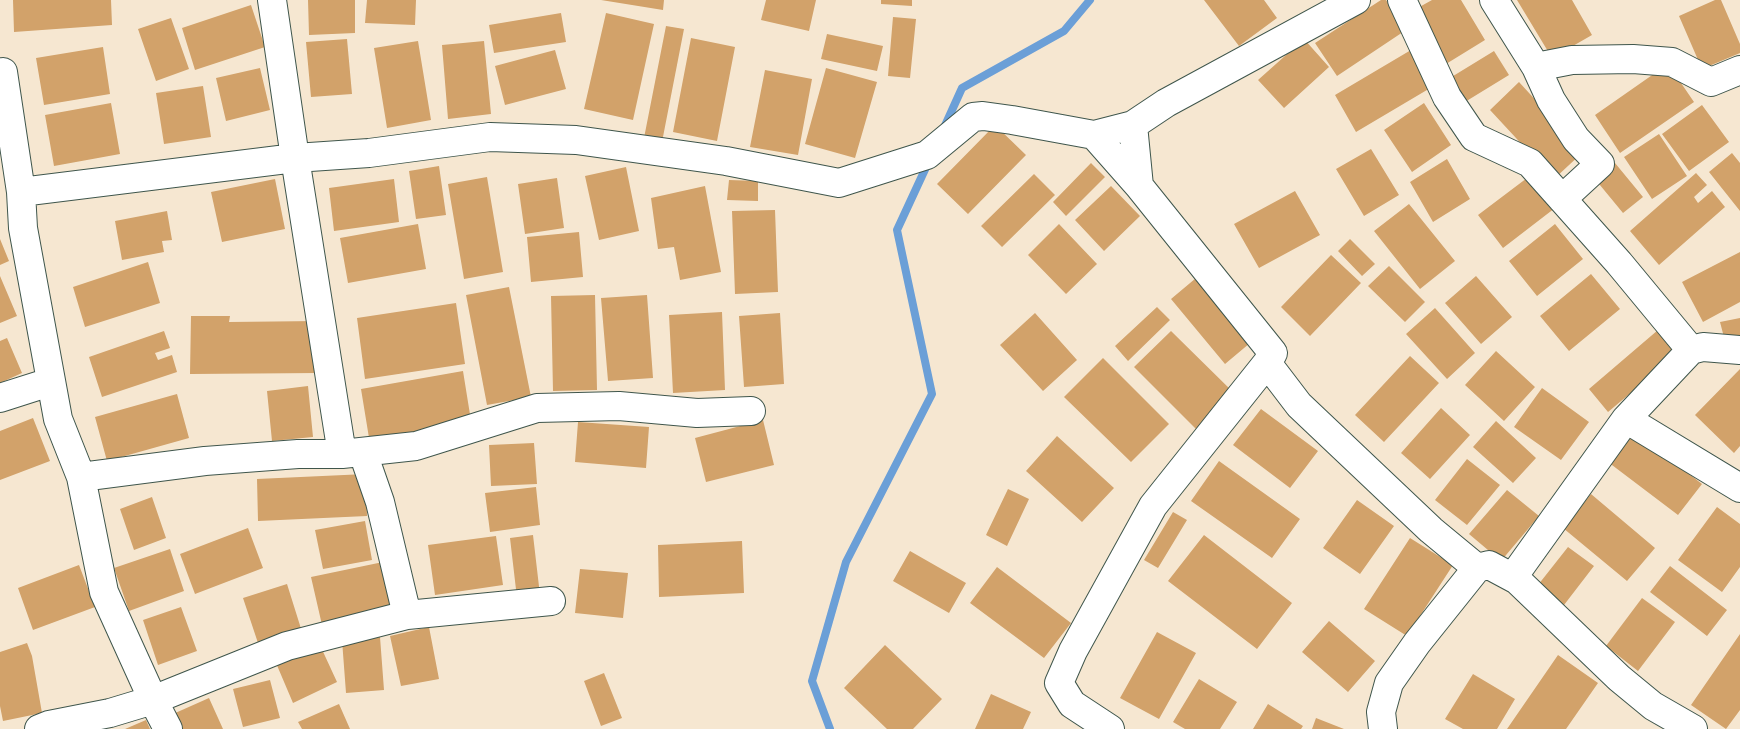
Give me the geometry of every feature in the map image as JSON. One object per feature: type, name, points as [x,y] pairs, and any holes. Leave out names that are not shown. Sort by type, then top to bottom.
[{"type":"street","points":[[272,0],[295,158],[353,453],[380,502],[407,615]]},
{"type":"street","points":[[21,192],[295,158],[369,153],[490,136],[576,140],[734,162],[839,183],[927,154],[973,117],[983,116],[1012,120],[1094,135],[1133,125],[1166,103],[1356,0]]},
{"type":"street","points":[[1402,0],[1447,97],[1474,137],[1530,164],[1619,264],[1691,350]]},
{"type":"street","points":[[1494,0],[1536,68],[1551,100],[1566,124],[1576,139],[1600,164],[1562,199]]},
{"type":"street","points":[[1536,68],[1572,60],[1633,59],[1672,62],[1710,82],[1740,70]]},
{"type":"street","points":[[3,72],[21,192],[23,228],[58,419],[81,477],[104,592],[168,729]]},
{"type":"street","points":[[1133,125],[1139,186]]},
{"type":"street","points":[[1094,135],[1139,186],[1273,353],[1268,363],[1154,506],[1072,651],[1059,683],[1072,704],[1110,729]]},
{"type":"street","points":[[1517,580],[1518,570],[1626,419],[1691,350],[1704,347],[1740,350]]},
{"type":"street","points":[[1268,363],[1299,405],[1431,530],[1477,568]]},
{"type":"street","points":[[0,398],[50,382]]},
{"type":"street","points":[[81,477],[205,461],[298,454],[353,453],[416,446],[537,408],[619,406],[697,413],[751,410]]},
{"type":"street","points":[[1626,419],[1740,488]]},
{"type":"street","points":[[1383,729],[1381,712],[1389,683],[1417,643],[1477,568],[1489,565],[1517,580],[1619,678],[1653,706],[1693,729]]},
{"type":"street","points":[[40,729],[49,725],[110,713],[153,700],[287,646],[407,615],[551,601]]},
{"type":"building","points":[[13,0],[111,0],[112,25],[14,32]]},
{"type":"building","points":[[308,0],[355,0],[355,33],[309,35]]},
{"type":"building","points":[[367,0],[416,0],[415,25],[365,23]]},
{"type":"building","points":[[601,0],[664,0],[663,10]]},
{"type":"building","points":[[766,0],[816,0],[809,31],[761,20]]},
{"type":"building","points":[[881,0],[912,0],[912,6],[881,4]]},
{"type":"building","points":[[1204,0],[1264,0],[1277,18],[1239,46]]},
{"type":"building","points":[[1381,0],[1386,0],[1406,30],[1337,76],[1315,43]]},
{"type":"building","points":[[1432,0],[1461,0],[1485,40],[1446,64],[1414,10]]},
{"type":"building","points":[[1517,0],[1572,0],[1592,35],[1552,58]]},
{"type":"building","points":[[1715,0],[1721,0],[1740,44],[1740,53],[1702,69],[1679,16]]},
{"type":"building","points":[[251,5],[265,47],[195,70],[182,28]]},
{"type":"building","points":[[561,13],[566,42],[494,53],[489,25]]},
{"type":"building","points":[[606,13],[654,24],[633,120],[584,109]]},
{"type":"building","points":[[893,17],[916,19],[910,78],[888,76]]},
{"type":"building","points":[[171,18],[189,69],[156,81],[138,29]]},
{"type":"building","points":[[666,26],[684,29],[662,142],[644,138]]},
{"type":"building","points":[[827,34],[883,46],[877,71],[821,59]]},
{"type":"building","points":[[691,38],[735,47],[717,141],[673,132]]},
{"type":"building","points":[[347,39],[352,94],[311,97],[306,42]]},
{"type":"building","points":[[1304,39],[1329,67],[1284,108],[1258,80]]},
{"type":"building","points":[[418,41],[431,120],[387,128],[374,48]]},
{"type":"building","points":[[484,41],[491,114],[448,119],[442,45]]},
{"type":"building","points":[[103,47],[110,94],[44,105],[36,58]]},
{"type":"building","points":[[555,50],[566,89],[505,105],[495,66]]},
{"type":"building","points":[[1411,50],[1432,87],[1356,132],[1335,95]]},
{"type":"building","points":[[1494,51],[1509,75],[1460,105],[1445,81]]},
{"type":"building","points":[[1668,64],[1694,102],[1620,153],[1595,115]]},
{"type":"building","points":[[260,68],[270,110],[226,121],[216,78]]},
{"type":"building","points":[[826,68],[877,82],[855,158],[805,144]]},
{"type":"building","points":[[765,70],[812,79],[798,155],[750,147]]},
{"type":"building","points":[[1519,82],[1583,152],[1554,179],[1490,110]]},
{"type":"building","points":[[203,86],[211,137],[164,144],[156,93]]},
{"type":"building","points":[[111,103],[120,154],[54,166],[45,115]]},
{"type":"building","points":[[1424,103],[1451,145],[1412,172],[1384,130]]},
{"type":"building","points":[[1702,105],[1729,142],[1689,171],[1662,134]]},
{"type":"building","points":[[995,125],[1026,155],[968,214],[937,184]]},
{"type":"building","points":[[1659,134],[1687,176],[1652,199],[1624,157]]},
{"type":"building","points":[[1371,149],[1399,195],[1364,216],[1336,169]]},
{"type":"building","points":[[1732,153],[1740,163],[1740,211],[1709,172]]},
{"type":"building","points":[[1447,159],[1470,199],[1433,222],[1410,182]]},
{"type":"building","points":[[1091,163],[1105,177],[1066,216],[1053,202]]},
{"type":"building","points":[[1615,163],[1643,197],[1623,213],[1595,179]]},
{"type":"building","points":[[439,166],[446,215],[416,219],[409,171]]},
{"type":"building","points":[[626,167],[639,231],[599,240],[585,176]]},
{"type":"building","points":[[1696,173],[1707,185],[1694,197],[1698,203],[1712,191],[1725,207],[1659,265],[1630,231]]},
{"type":"building","points":[[1034,174],[1055,195],[1002,247],[981,226]]},
{"type":"building","points":[[1531,175],[1555,208],[1503,248],[1478,215]]},
{"type":"building","points":[[487,177],[503,272],[464,279],[448,184]]},
{"type":"building","points":[[557,178],[564,228],[525,234],[518,184]]},
{"type":"building","points":[[275,179],[285,229],[222,242],[211,192]]},
{"type":"building","points":[[394,179],[399,222],[334,231],[329,188]]},
{"type":"building","points":[[729,180],[758,181],[758,201],[727,200]]},
{"type":"building","points":[[705,186],[721,272],[680,280],[674,247],[658,249],[651,198]]},
{"type":"building","points":[[1111,186],[1140,216],[1104,251],[1075,220]]},
{"type":"building","points":[[1295,191],[1320,235],[1259,268],[1234,224]]},
{"type":"building","points":[[1409,204],[1455,261],[1420,289],[1374,231]]},
{"type":"building","points":[[775,210],[778,292],[735,294],[732,211]]},
{"type":"building","points":[[167,211],[172,240],[162,241],[164,252],[122,260],[115,221]]},
{"type":"building","points":[[418,224],[426,269],[348,283],[340,238]]},
{"type":"building","points":[[1059,224],[1097,264],[1066,294],[1028,255]]},
{"type":"building","points":[[1555,224],[1583,259],[1537,296],[1509,261]]},
{"type":"building","points":[[579,232],[583,277],[531,282],[527,237]]},
{"type":"building","points":[[0,239],[9,261],[0,265]]},
{"type":"building","points":[[1350,239],[1375,264],[1362,276],[1338,251]]},
{"type":"building","points":[[1740,252],[1740,302],[1703,322],[1682,282]]},
{"type":"building","points":[[1331,255],[1361,283],[1310,336],[1281,307]]},
{"type":"building","points":[[148,262],[160,303],[85,327],[73,287]]},
{"type":"building","points":[[1389,266],[1425,302],[1405,322],[1368,286]]},
{"type":"building","points":[[1202,273],[1256,338],[1225,364],[1171,299]]},
{"type":"building","points":[[1591,274],[1620,309],[1569,351],[1540,316]]},
{"type":"building","points":[[0,276],[17,316],[0,323]]},
{"type":"building","points":[[1476,276],[1512,317],[1481,344],[1445,303]]},
{"type":"building","points":[[509,287],[531,397],[487,405],[466,295]]},
{"type":"building","points":[[595,295],[597,390],[553,391],[551,296]]},
{"type":"building","points":[[647,295],[653,378],[608,381],[601,298]]},
{"type":"building","points":[[456,303],[465,364],[365,379],[357,318]]},
{"type":"building","points":[[1157,307],[1170,320],[1128,361],[1115,346]]},
{"type":"building","points":[[1435,308],[1475,353],[1447,379],[1406,334]]},
{"type":"building","points":[[722,312],[725,390],[673,393],[669,315]]},
{"type":"building","points":[[780,313],[784,384],[744,387],[739,316]]},
{"type":"building","points":[[1035,313],[1077,360],[1043,391],[1000,345]]},
{"type":"building","points":[[191,316],[230,316],[229,322],[319,321],[319,373],[190,374]]},
{"type":"building","points":[[1740,318],[1740,342],[1726,345],[1720,322]]},
{"type":"building","points":[[1658,330],[1677,354],[1608,412],[1589,389]]},
{"type":"building","points":[[164,331],[170,348],[155,353],[158,360],[172,355],[177,372],[102,397],[89,357]]},
{"type":"building","points":[[1171,331],[1236,395],[1199,432],[1134,367]]},
{"type":"building","points":[[7,338],[22,373],[0,383],[0,341]]},
{"type":"building","points":[[1496,351],[1535,387],[1504,421],[1465,385]]},
{"type":"building","points":[[1410,356],[1439,383],[1384,442],[1355,415]]},
{"type":"building","points":[[1103,358],[1169,424],[1131,462],[1064,397]]},
{"type":"building","points":[[1740,369],[1740,446],[1734,453],[1695,415]]},
{"type":"building","points":[[463,371],[472,427],[370,444],[361,389]]},
{"type":"building","points":[[308,386],[313,437],[272,441],[267,391]]},
{"type":"building","points":[[1542,388],[1589,422],[1561,460],[1514,427]]},
{"type":"building","points":[[177,394],[189,438],[107,461],[95,417]]},
{"type":"building","points":[[1441,408],[1470,435],[1430,479],[1401,453]]},
{"type":"building","points":[[1261,409],[1318,451],[1290,488],[1233,445]]},
{"type":"building","points":[[33,418],[50,461],[0,480],[0,431]]},
{"type":"building","points":[[763,420],[774,465],[706,482],[695,438]]},
{"type":"building","points":[[1496,421],[1536,458],[1513,483],[1473,447]]},
{"type":"building","points":[[578,422],[649,427],[646,468],[575,462]]},
{"type":"building","points":[[1632,430],[1702,484],[1678,515],[1608,462]]},
{"type":"building","points":[[1057,436],[1114,488],[1082,522],[1026,471]]},
{"type":"building","points":[[534,443],[537,484],[491,486],[489,445]]},
{"type":"building","points":[[1467,459],[1500,485],[1467,525],[1435,500]]},
{"type":"building","points":[[1219,461],[1300,519],[1272,558],[1191,501]]},
{"type":"building","points":[[366,474],[367,516],[258,521],[257,479]]},
{"type":"building","points":[[536,487],[540,525],[490,532],[485,493]]},
{"type":"building","points":[[1008,489],[1029,499],[1007,546],[986,535]]},
{"type":"building","points":[[1507,490],[1539,516],[1501,561],[1469,534]]},
{"type":"building","points":[[1591,494],[1655,548],[1627,581],[1563,528]]},
{"type":"building","points":[[152,497],[166,538],[134,550],[120,509]]},
{"type":"building","points":[[1357,500],[1394,526],[1360,574],[1323,548]]},
{"type":"building","points":[[1717,507],[1740,524],[1740,567],[1722,592],[1678,560]]},
{"type":"building","points":[[1173,512],[1187,520],[1158,568],[1144,560]]},
{"type":"building","points":[[365,521],[372,560],[323,569],[315,530]]},
{"type":"building","points":[[248,528],[263,568],[195,594],[180,554]]},
{"type":"building","points":[[533,535],[540,595],[517,598],[510,538]]},
{"type":"building","points":[[1204,535],[1292,603],[1257,649],[1168,581]]},
{"type":"building","points":[[496,536],[503,585],[435,595],[428,545]]},
{"type":"building","points":[[1410,538],[1453,565],[1407,636],[1364,609]]},
{"type":"building","points":[[742,541],[744,593],[659,597],[658,545]]},
{"type":"building","points":[[1568,547],[1594,566],[1564,605],[1538,585]]},
{"type":"building","points":[[170,549],[184,591],[129,611],[114,568]]},
{"type":"building","points":[[910,551],[966,583],[949,613],[893,581]]},
{"type":"building","points":[[383,562],[393,608],[322,625],[311,577]]},
{"type":"building","points":[[79,565],[95,607],[33,630],[18,588]]},
{"type":"building","points":[[1670,566],[1727,610],[1707,636],[1650,592]]},
{"type":"building","points":[[997,567],[1071,623],[1044,658],[970,603]]},
{"type":"building","points":[[580,569],[628,573],[623,618],[575,613]]},
{"type":"building","points":[[287,584],[303,635],[260,649],[243,598]]},
{"type":"building","points":[[1642,598],[1675,622],[1638,671],[1606,646]]},
{"type":"building","points":[[181,607],[197,651],[158,665],[143,620]]},
{"type":"building","points":[[1329,621],[1375,661],[1348,692],[1302,652]]},
{"type":"building","points":[[429,627],[439,679],[401,686],[390,636]]},
{"type":"building","points":[[1157,632],[1196,653],[1159,719],[1120,698]]},
{"type":"building","points":[[1740,634],[1740,710],[1726,729],[1691,705]]},
{"type":"building","points":[[380,637],[384,690],[346,693],[342,640]]},
{"type":"building","points":[[27,643],[32,656],[42,713],[3,721],[0,706],[0,652]]},
{"type":"building","points":[[319,643],[337,682],[293,703],[276,663]]},
{"type":"building","points":[[885,645],[942,699],[913,729],[887,729],[844,688]]},
{"type":"building","points":[[1558,655],[1598,683],[1566,729],[1507,729]]},
{"type":"building","points":[[604,673],[622,718],[601,726],[584,681]]},
{"type":"building","points":[[1473,674],[1515,699],[1497,729],[1463,729],[1445,719]]},
{"type":"building","points":[[1199,679],[1237,702],[1220,729],[1185,729],[1173,722]]},
{"type":"building","points":[[270,680],[280,718],[243,727],[233,689]]},
{"type":"building","points":[[991,694],[1031,712],[1023,729],[975,729]]},
{"type":"building","points":[[209,698],[223,729],[180,729],[173,714]]},
{"type":"building","points":[[339,704],[350,729],[302,729],[298,722]]},
{"type":"building","points":[[1268,704],[1303,726],[1301,729],[1253,729]]},
{"type":"building","points":[[1316,718],[1344,729],[1312,729]]},
{"type":"building","points":[[146,720],[150,729],[125,729]]},
{"type":"waterway","points":[[943,130],[962,88],[1064,31],[1090,0]]},
{"type":"waterway","points":[[830,729],[812,681],[846,562],[932,394],[897,230],[928,163]]}]
